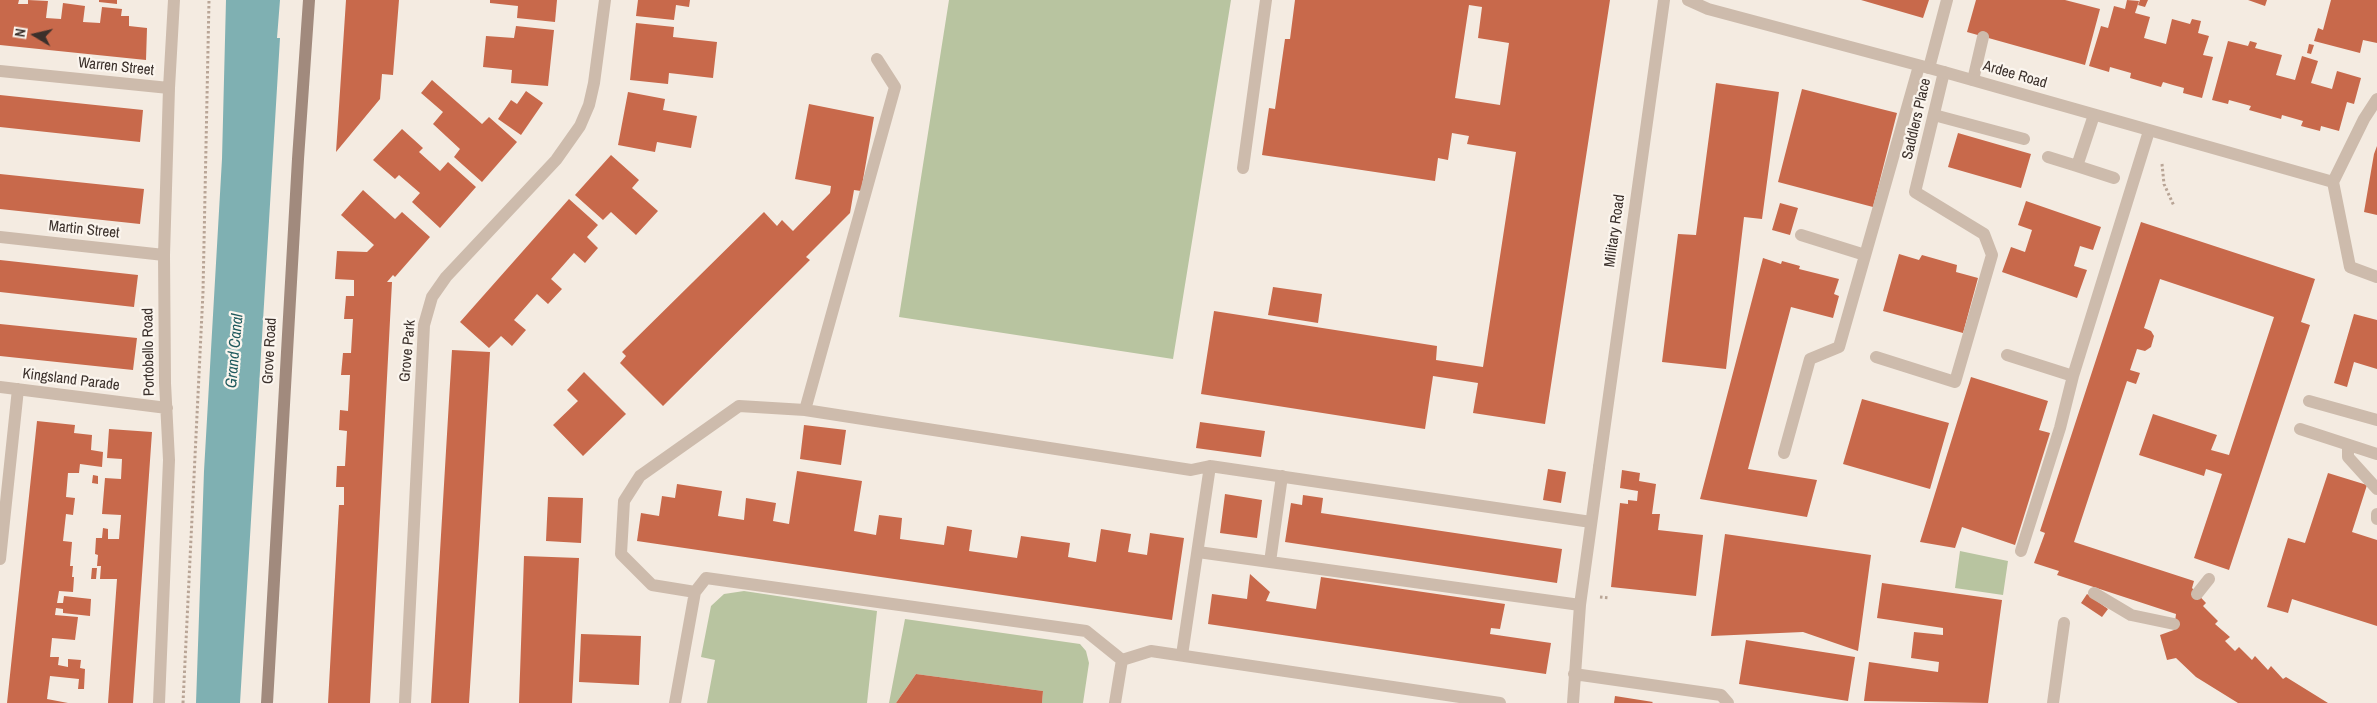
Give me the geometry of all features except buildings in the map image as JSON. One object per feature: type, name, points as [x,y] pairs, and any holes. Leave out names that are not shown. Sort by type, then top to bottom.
[{"type":"main road","name":"Grove Road","points":[[267,703],[297,169],[309,0]]},
{"type":"street","name":"Portobello Road","points":[[158,703],[169,460],[164,344],[164,255],[169,88],[174,0]]},
{"type":"street","name":"Grove Park","points":[[405,703],[424,324],[432,298],[446,277],[556,160],[580,126],[589,105],[594,82],[605,0]]},
{"type":"street","points":[[1243,168],[1266,0]]},
{"type":"street","name":"Military Road","points":[[1573,703],[1580,605],[1664,0]]},
{"type":"street","name":"Ardee Road","points":[[1688,0],[1708,9],[1973,80],[2333,182]]},
{"type":"street","points":[[1784,453],[1810,359],[1838,347],[1864,255],[1947,0]]},
{"type":"street","points":[[1973,80],[1983,37]]},
{"type":"street","points":[[805,410],[895,87],[877,59]]},
{"type":"street","name":"Warren Street","points":[[0,71],[169,88]]},
{"type":"street","name":"Saddlers Place","points":[[1876,357],[1955,382],[1992,255],[1984,234],[1915,192],[1944,72]]},
{"type":"street","points":[[2377,99],[2364,119],[2333,182],[2350,267],[2377,277]]},
{"type":"street","points":[[1934,115],[2024,139]]},
{"type":"street","points":[[2077,166],[2094,115]]},
{"type":"street","points":[[2021,551],[2060,428],[2073,376],[2150,131]]},
{"type":"street","points":[[2048,157],[2114,178]]},
{"type":"street","points":[[1801,235],[1864,255]]},
{"type":"street","name":"Martin Street","points":[[0,237],[164,255]]},
{"type":"street","points":[[2007,355],[2073,376]]},
{"type":"street","name":"Kingsland Parade","points":[[0,388],[167,408]]},
{"type":"street","points":[[0,559],[18,390]]},
{"type":"street","points":[[2309,401],[2377,420]]},
{"type":"street","points":[[695,592],[652,585],[622,554],[624,501],[640,476],[738,406],[805,410],[1191,470],[1210,466],[1591,522]]},
{"type":"street","points":[[2300,430],[2377,454]]},
{"type":"street","points":[[2348,445],[2348,457],[2377,489]]},
{"type":"street","points":[[1182,655],[1210,466]]},
{"type":"street","points":[[1270,562],[1282,476]]},
{"type":"street","points":[[2377,514],[2377,519]]},
{"type":"street","points":[[1198,552],[1580,605]]},
{"type":"street","points":[[676,703],[695,592],[706,578],[1086,631],[1122,660]]},
{"type":"street","points":[[2197,594],[2209,579]]},
{"type":"street","points":[[2094,593],[2131,615],[2174,624]]},
{"type":"street","points":[[2053,703],[2064,623]]},
{"type":"street","points":[[1122,660],[1151,652],[1182,655],[1500,703]]},
{"type":"street","points":[[1115,703],[1122,660]]},
{"type":"street","points":[[1574,674],[1721,695],[1728,703]]},
{"type":"path","points":[[183,703],[203,292],[209,0]]},
{"type":"path","points":[[2170,137],[2162,164],[2164,184],[2174,206]]},
{"type":"green space","points":[[949,0],[1231,0],[1173,359],[899,317]]},
{"type":"green space","points":[[1960,551],[2008,561],[2003,595],[1955,588]]},
{"type":"green space","points":[[744,591],[877,611],[867,703],[707,703],[715,660],[701,657],[711,606],[724,594]]},
{"type":"green space","points":[[905,619],[1080,644],[1086,651],[1089,663],[1083,703],[1042,703],[1043,691],[916,674],[896,703],[889,703]]},
{"type":"water","name":"Grand Canal","points":[[226,0],[280,0],[277,38],[280,38],[240,703],[196,703],[204,471],[222,159]]}]
